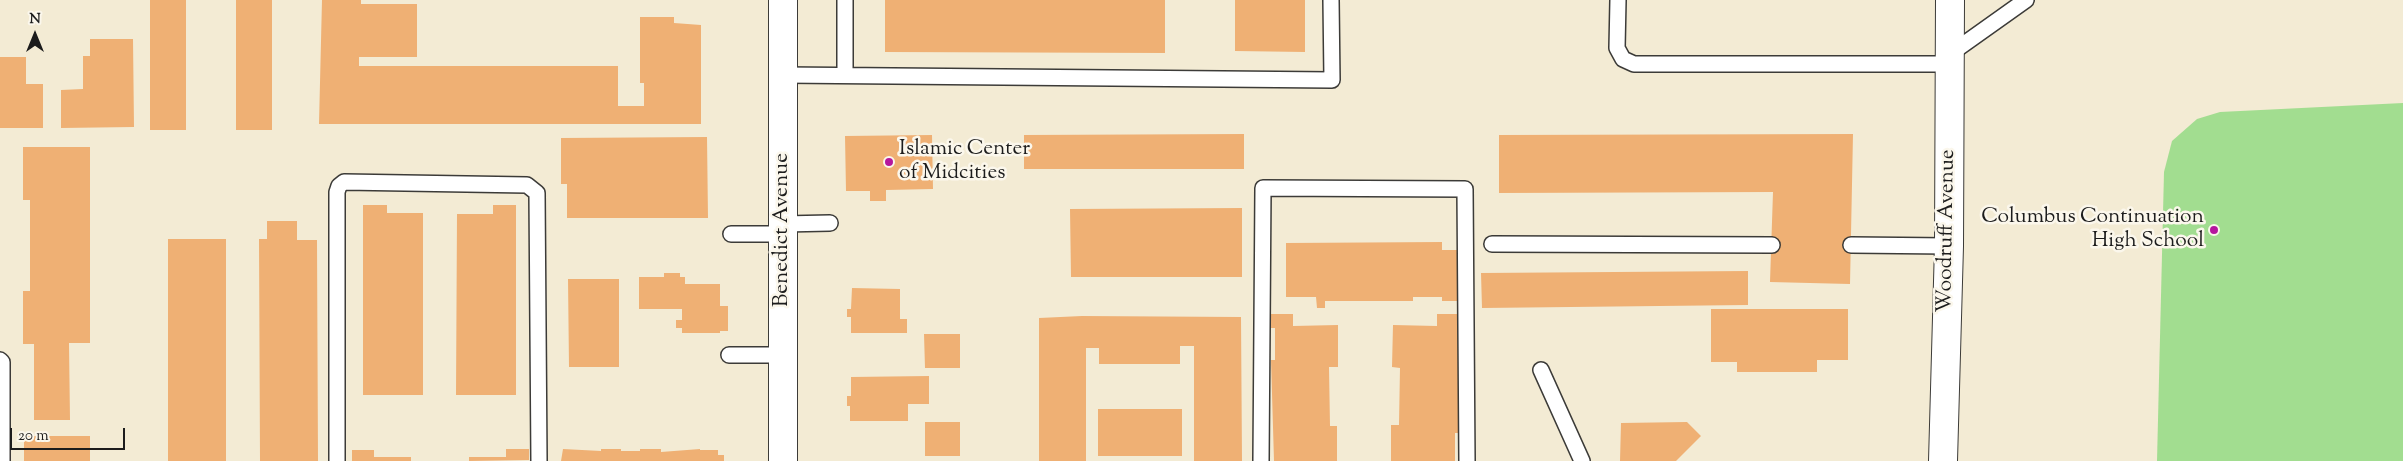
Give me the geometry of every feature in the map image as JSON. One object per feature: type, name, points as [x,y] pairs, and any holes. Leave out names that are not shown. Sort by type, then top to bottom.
[{"type":"street","name":"Benedict Avenue","points":[[783,0],[783,461]]},
{"type":"street","name":"Woodruff Avenue","points":[[1943,461],[1948,246],[1950,0]]},
{"type":"lane","points":[[845,0],[845,74]]},
{"type":"lane","points":[[783,74],[1332,80],[1331,0]]},
{"type":"lane","points":[[1618,0],[1617,48],[1623,59],[1634,64],[1950,59],[2026,0]]},
{"type":"lane","points":[[337,461],[337,192],[339,186],[344,182],[527,185],[536,193],[539,461]]},
{"type":"lane","points":[[1261,461],[1263,188],[1465,189],[1467,461]]},
{"type":"lane","points":[[730,234],[830,224]]},
{"type":"lane","points":[[1492,244],[1772,245]]},
{"type":"lane","points":[[1851,245],[1948,246]]},
{"type":"lane","points":[[730,355],[783,355]]},
{"type":"lane","points":[[0,360],[2,362],[2,461]]},
{"type":"lane","points":[[1541,370],[1582,461]]},
{"type":"green space","points":[[2403,103],[2403,461],[2157,461],[2164,172],[2172,141],[2197,119],[2220,112]]},
{"type":"building","points":[[150,0],[186,0],[186,130],[150,130]]},
{"type":"building","points":[[236,0],[272,0],[272,130],[236,130]]},
{"type":"building","points":[[322,0],[361,0],[361,4],[417,4],[417,57],[359,57],[359,66],[618,66],[618,106],[644,106],[644,83],[640,83],[640,17],[674,17],[674,23],[701,25],[701,124],[319,124]]},
{"type":"building","points":[[885,0],[1165,0],[1165,53],[885,52]]},
{"type":"building","points":[[1235,0],[1305,0],[1305,52],[1235,51]]},
{"type":"building","points":[[90,39],[133,39],[134,127],[61,128],[61,90],[83,89],[83,56],[90,56]]},
{"type":"building","points":[[0,57],[26,57],[26,84],[43,84],[43,128],[0,128]]},
{"type":"building","points":[[1244,134],[1244,169],[1024,169],[1024,135]]},
{"type":"building","points":[[1853,134],[1850,284],[1770,282],[1773,192],[1499,193],[1499,135]]},
{"type":"building","name":"Islamic Center of Midcities","points":[[932,135],[933,189],[886,190],[886,201],[870,201],[870,191],[846,191],[845,136]]},
{"type":"building","points":[[707,137],[708,218],[567,218],[567,184],[561,184],[561,138]]},
{"type":"building","points":[[23,147],[90,147],[90,343],[69,343],[70,420],[34,420],[34,344],[23,344],[23,291],[30,291],[30,200],[23,200]]},
{"type":"building","points":[[363,205],[387,205],[387,213],[423,213],[423,395],[363,395]]},
{"type":"building","points":[[493,205],[516,205],[516,395],[456,395],[457,214],[493,214]]},
{"type":"building","points":[[1242,208],[1242,277],[1071,277],[1070,209]]},
{"type":"building","points":[[267,221],[297,221],[297,240],[317,240],[318,461],[260,461],[259,239],[267,239]]},
{"type":"building","points":[[168,239],[226,239],[226,461],[168,461]]},
{"type":"building","points":[[1442,242],[1442,250],[1458,250],[1458,301],[1442,301],[1442,297],[1413,297],[1413,301],[1325,301],[1325,308],[1317,308],[1316,297],[1286,297],[1286,243]]},
{"type":"building","points":[[1748,271],[1748,305],[1482,308],[1481,273]]},
{"type":"building","points":[[664,273],[680,273],[680,277],[685,277],[685,284],[720,284],[720,306],[728,306],[728,331],[720,331],[720,333],[682,333],[682,328],[676,328],[676,320],[682,320],[682,309],[639,309],[639,277],[664,277]]},
{"type":"building","points":[[568,279],[619,279],[619,367],[569,367]]},
{"type":"building","points":[[852,288],[900,289],[900,319],[907,319],[907,333],[851,333],[851,317],[847,317],[847,309],[851,309]]},
{"type":"building","points":[[1711,309],[1848,309],[1848,360],[1817,360],[1817,372],[1737,372],[1737,362],[1711,362]]},
{"type":"building","points":[[1271,314],[1293,314],[1293,326],[1338,325],[1338,367],[1329,367],[1330,426],[1337,426],[1337,461],[1274,461],[1271,360],[1275,360],[1275,328],[1271,328]]},
{"type":"building","points":[[1437,314],[1459,314],[1459,433],[1455,433],[1455,461],[1391,461],[1391,425],[1399,425],[1400,368],[1392,367],[1393,325],[1437,326]]},
{"type":"building","points":[[1082,316],[1241,317],[1242,461],[1194,461],[1194,346],[1180,346],[1180,364],[1099,364],[1099,348],[1086,348],[1086,461],[1039,461],[1039,318]]},
{"type":"building","points":[[924,334],[960,334],[960,368],[925,368]]},
{"type":"building","points":[[929,376],[929,404],[908,404],[908,421],[850,421],[850,406],[847,406],[847,396],[851,396],[851,377]]},
{"type":"building","points":[[1098,409],[1182,409],[1182,456],[1098,456]]},
{"type":"building","points":[[925,422],[960,422],[960,456],[925,456]]},
{"type":"building","points":[[1687,422],[1701,436],[1676,461],[1620,461],[1621,423]]},
{"type":"building","points":[[24,436],[90,436],[90,461],[24,461]]},
{"type":"building","points":[[506,449],[529,449],[529,460],[469,461],[469,457],[506,457]]},
{"type":"building","points":[[563,449],[601,451],[601,449],[621,449],[621,451],[640,451],[640,449],[661,449],[661,452],[700,449],[718,450],[718,455],[724,455],[724,461],[561,461]]},
{"type":"building","points":[[352,450],[374,450],[374,457],[411,457],[411,461],[352,461]]},
{"type":"place","name":"Islamic Center of Midcities","points":[[889,162]]},
{"type":"place","name":"Columbus Continuation High School","points":[[2214,230]]}]
